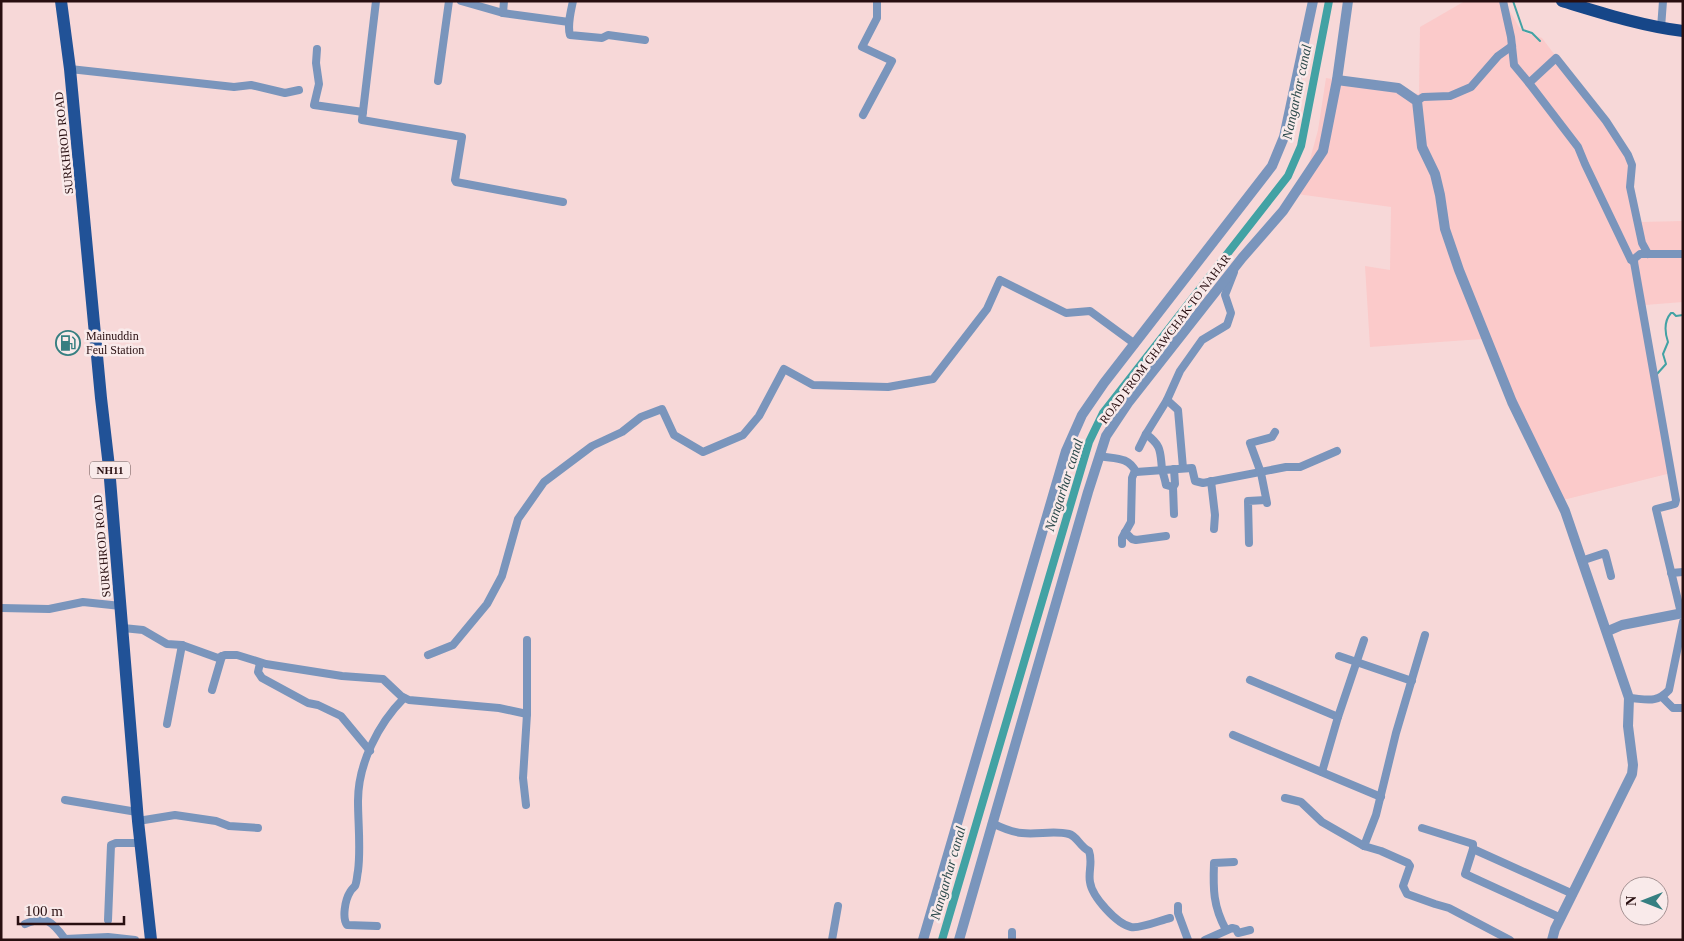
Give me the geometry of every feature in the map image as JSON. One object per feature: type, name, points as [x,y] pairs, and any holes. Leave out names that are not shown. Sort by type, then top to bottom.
[{"type":"highway","points":[[1562,1],[1660,28],[1683,31]]},
{"type":"main road","name":"SURKHROD ROAD","points":[[61,1],[70,69],[109,467],[140,843],[151,940]]},
{"type":"street","points":[[376,1],[363,120],[462,136],[455,180],[458,183],[563,202]]},
{"type":"street","points":[[438,81],[449,1]]},
{"type":"street","points":[[461,1],[503,13],[570,22]]},
{"type":"street","points":[[503,13],[504,1]]},
{"type":"street","points":[[573,1],[570,35],[602,38],[608,35],[645,40]]},
{"type":"street","points":[[863,115],[892,61],[862,47],[877,18],[878,1]]},
{"type":"street","points":[[924,940],[1066,451],[1082,415],[1104,382],[1272,166],[1284,136],[1313,1]]},
{"type":"street","name":"ROAD FROM GHAWCHAK TO NAHAR","points":[[959,940],[1106,436],[1128,403],[1236,267],[1284,211],[1323,151],[1337,80],[1348,1]]},
{"type":"street","points":[[1502,1],[1512,46],[1514,65],[1578,147],[1631,260],[1634,262],[1676,500],[1675,504],[1656,509],[1682,616],[1668,690],[1662,697],[1654,700],[1629,698]]},
{"type":"street","points":[[1660,28],[1663,1]]},
{"type":"street","points":[[1417,101],[1423,97],[1450,96],[1471,87],[1498,56],[1512,46]]},
{"type":"street","points":[[317,49],[316,63],[319,84],[314,105],[363,112]]},
{"type":"street","points":[[1529,83],[1556,58],[1606,121],[1632,164],[1630,187],[1642,243],[1648,254]]},
{"type":"street","points":[[70,69],[234,86],[251,85],[285,93],[299,90]]},
{"type":"street","points":[[1337,80],[1398,88],[1417,101],[1422,147],[1435,174],[1445,229],[1458,270],[1512,402],[1565,510],[1584,560],[1629,698],[1628,726],[1633,765],[1632,774],[1552,940]]},
{"type":"street","points":[[1634,262],[1634,259],[1640,254],[1683,254]]},
{"type":"street","points":[[1140,448],[1146,434],[1167,400],[1180,371],[1202,340],[1227,325],[1231,313],[1225,295],[1236,267]]},
{"type":"street","points":[[428,655],[453,645],[487,604],[502,576],[518,519],[544,482],[592,446],[622,432],[641,418],[662,409],[674,435],[703,452],[742,435],[760,416],[784,369],[813,385],[888,387],[934,379],[987,309],[1000,280],[1066,313],[1090,312],[1135,344]]},
{"type":"street","points":[[1167,400],[1178,410],[1178,468],[1173,487],[1174,514]]},
{"type":"street","points":[[1249,543],[1248,501],[1267,501],[1261,473],[1250,443],[1272,437],[1275,432]]},
{"type":"street","points":[[1146,434],[1155,441],[1160,450],[1166,485],[1173,487]]},
{"type":"street","points":[[1122,544],[1122,538],[1131,522],[1132,478],[1134,472],[1192,468],[1195,481],[1203,483],[1300,467],[1337,451]]},
{"type":"street","points":[[1099,456],[1127,461],[1132,464],[1136,472]]},
{"type":"street","points":[[1211,481],[1215,514],[1214,529]]},
{"type":"street","points":[[1125,532],[1132,539],[1136,540],[1166,536]]},
{"type":"street","points":[[1584,560],[1605,554],[1611,576]]},
{"type":"street","points":[[1671,573],[1683,572]]},
{"type":"street","points":[[1,608],[49,609],[83,602],[121,606]]},
{"type":"street","points":[[1608,631],[1622,625],[1682,616]]},
{"type":"street","points":[[122,628],[143,630],[167,644],[182,645],[218,658],[228,654],[237,655],[260,663],[342,676],[383,679],[404,698],[425,702],[499,708],[527,714]]},
{"type":"street","points":[[1364,846],[1376,815],[1396,733],[1425,635]]},
{"type":"street","points":[[526,805],[523,778],[527,714],[527,640]]},
{"type":"street","points":[[1322,772],[1364,640]]},
{"type":"street","points":[[167,724],[182,645]]},
{"type":"street","points":[[212,690],[222,656]]},
{"type":"street","points":[[1339,656],[1412,681]]},
{"type":"street","points":[[260,663],[258,672],[262,678],[308,703],[318,705],[341,716],[370,751]]},
{"type":"street","points":[[1250,680],[1338,717]]},
{"type":"street","points":[[1662,697],[1673,708],[1683,708]]},
{"type":"street","points":[[377,926],[347,925],[345,921],[346,904],[349,894],[355,886],[358,872],[360,775],[391,711],[404,698]]},
{"type":"street","points":[[1233,735],[1381,796]]},
{"type":"street","points":[[1285,798],[1301,802],[1322,822],[1364,846],[1408,863],[1410,866],[1402,886],[1407,894],[1449,908],[1510,940]]},
{"type":"street","points":[[65,800],[138,817],[175,815],[216,821],[228,826],[258,828]]},
{"type":"street","points":[[992,823],[1005,830],[1022,833],[1050,832],[1071,834],[1083,848],[1089,851],[1091,857],[1090,882],[1098,901],[1119,921],[1131,927],[1137,927],[1170,918]]},
{"type":"street","points":[[1422,828],[1473,844],[1465,874],[1561,918]]},
{"type":"street","points":[[108,920],[111,845],[140,843]]},
{"type":"street","points":[[1473,849],[1573,894]]},
{"type":"street","points":[[1226,930],[1214,903],[1214,863],[1234,862]]},
{"type":"street","points":[[832,940],[838,906]]},
{"type":"street","points":[[1178,906],[1178,913],[1188,940]]},
{"type":"street","points":[[25,924],[37,918],[43,918],[57,928],[65,939],[108,937],[135,940]]},
{"type":"street","points":[[1204,940],[1232,928],[1236,929],[1238,933],[1250,930]]},
{"type":"shaded area","points":[[1465,1],[1508,1],[1508,8],[1519,27],[1526,33],[1542,38],[1629,153],[1633,185],[1641,222],[1683,221],[1683,302],[1645,305],[1675,472],[1559,501],[1482,339],[1370,347],[1365,266],[1390,270],[1391,207],[1290,193],[1309,163],[1318,130],[1326,78],[1419,94],[1420,27]]},
{"type":"waterway","name":"Nangarhar canal","points":[[942,940],[1089,442],[1103,413],[1288,176],[1301,146],[1329,1]]},
{"type":"waterway","points":[[1513,1],[1523,30],[1532,33],[1540,41]]},
{"type":"waterway","points":[[1657,374],[1666,364],[1663,354],[1668,342],[1667,320],[1671,313],[1676,316],[1683,315]]},
{"type":"place","name":"Mainuddin Feul Station","points":[[68,343]]}]
